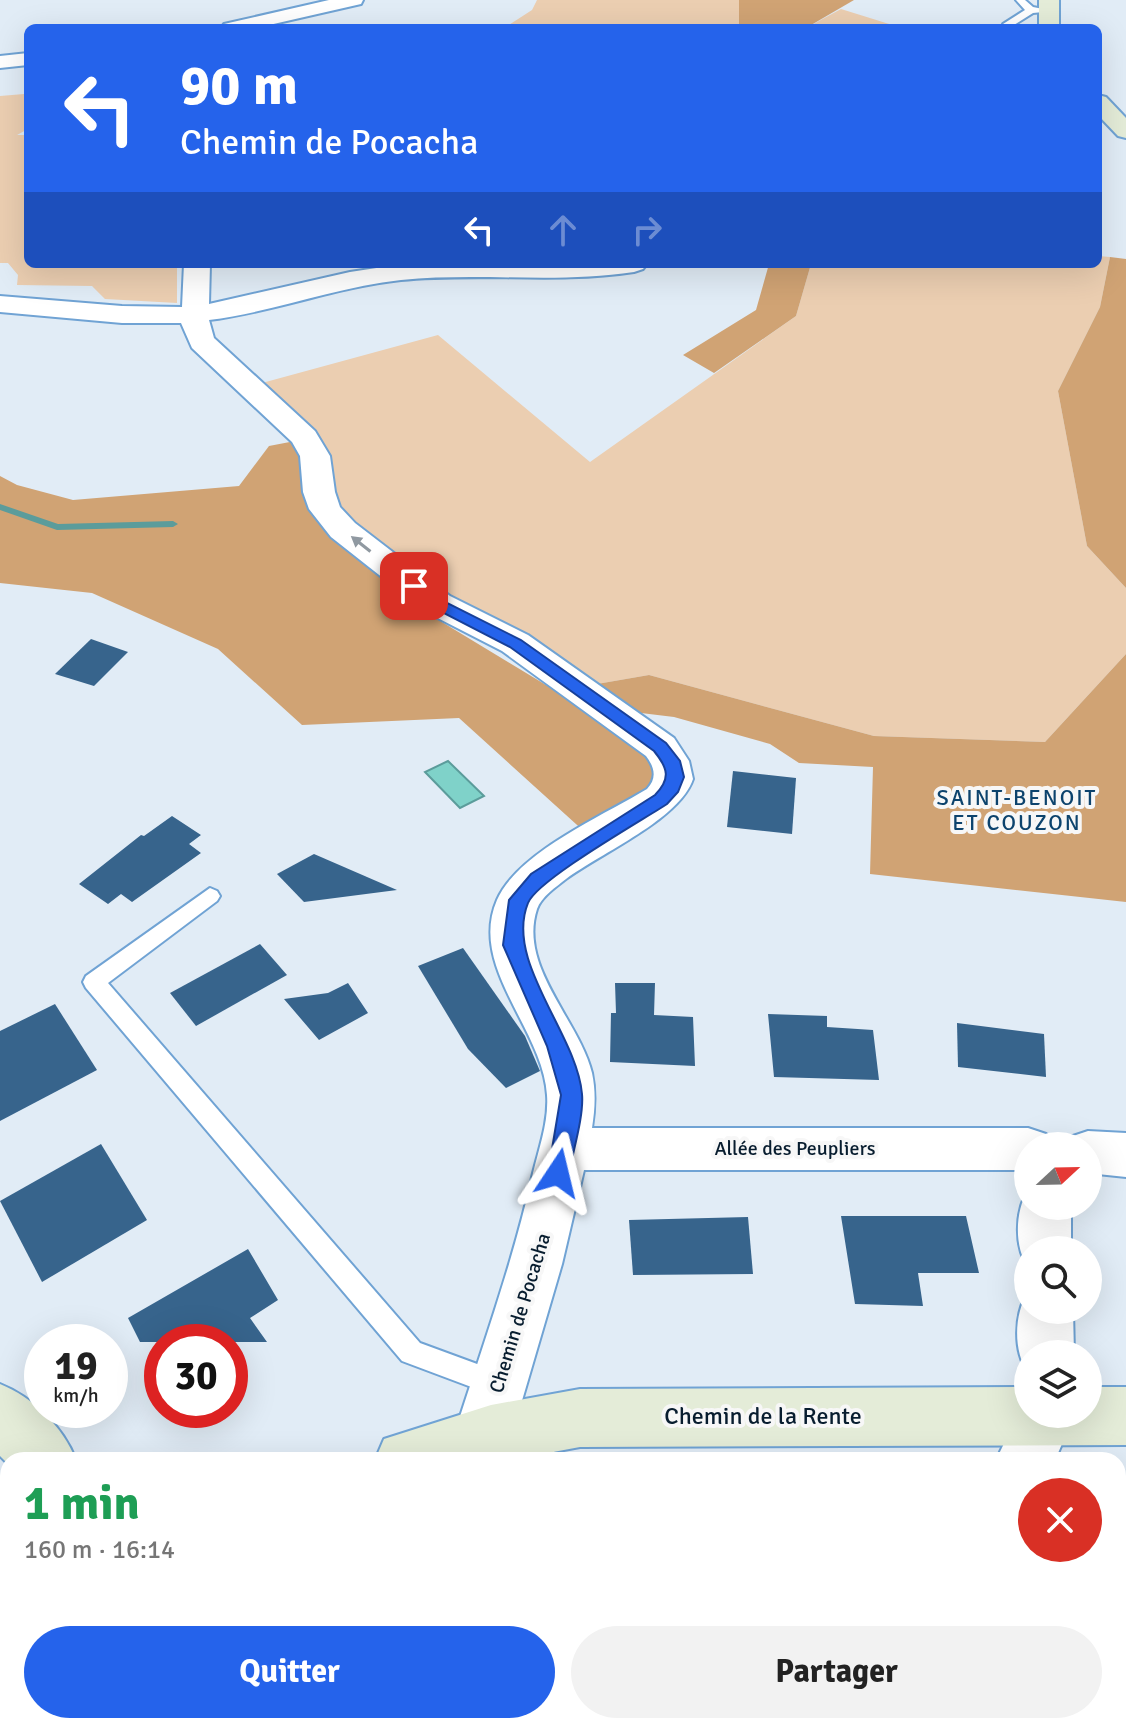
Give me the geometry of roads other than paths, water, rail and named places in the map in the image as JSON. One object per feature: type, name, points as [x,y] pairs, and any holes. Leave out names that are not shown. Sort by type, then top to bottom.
[{"type":"street","points":[[249,24],[354,0]]},
{"type":"street","points":[[0,62],[24,59]]},
{"type":"street","points":[[1102,106],[1126,131]]},
{"type":"street","name":"Chemin de Pocacha","points":[[197,268],[198,314],[195,326],[202,342],[304,437],[315,456],[319,492],[325,509],[343,530],[438,604],[515,643],[569,680],[660,747],[672,761],[676,777],[672,788],[661,799],[538,879],[519,900],[513,945],[557,1046],[571,1095],[554,1197],[504,1426]]},
{"type":"street","points":[[0,304],[169,316],[198,314],[384,274],[415,271],[570,273],[606,268]]},
{"type":"street","name":"Allée des Peupliers","points":[[563,1149],[1014,1149]]},
{"type":"street","points":[[1102,1153],[1126,1155]]},
{"type":"street","points":[[0,1413],[38,1452]]},
{"type":"street","name":"Chemin de la Rente","points":[[428,1452],[504,1426],[580,1418],[1040,1430],[1126,1416]]},
{"type":"lane","points":[[1020,0],[1044,12]]},
{"type":"lane","points":[[1011,24],[1044,12]]},
{"type":"lane","points":[[210,896],[94,982],[411,1352],[504,1426]]},
{"type":"waterway","points":[[0,507],[57,527],[173,524]]},
{"type":"district","name":"SAINT-BENOIT ET COUZON","points":[[1017,810]]}]
